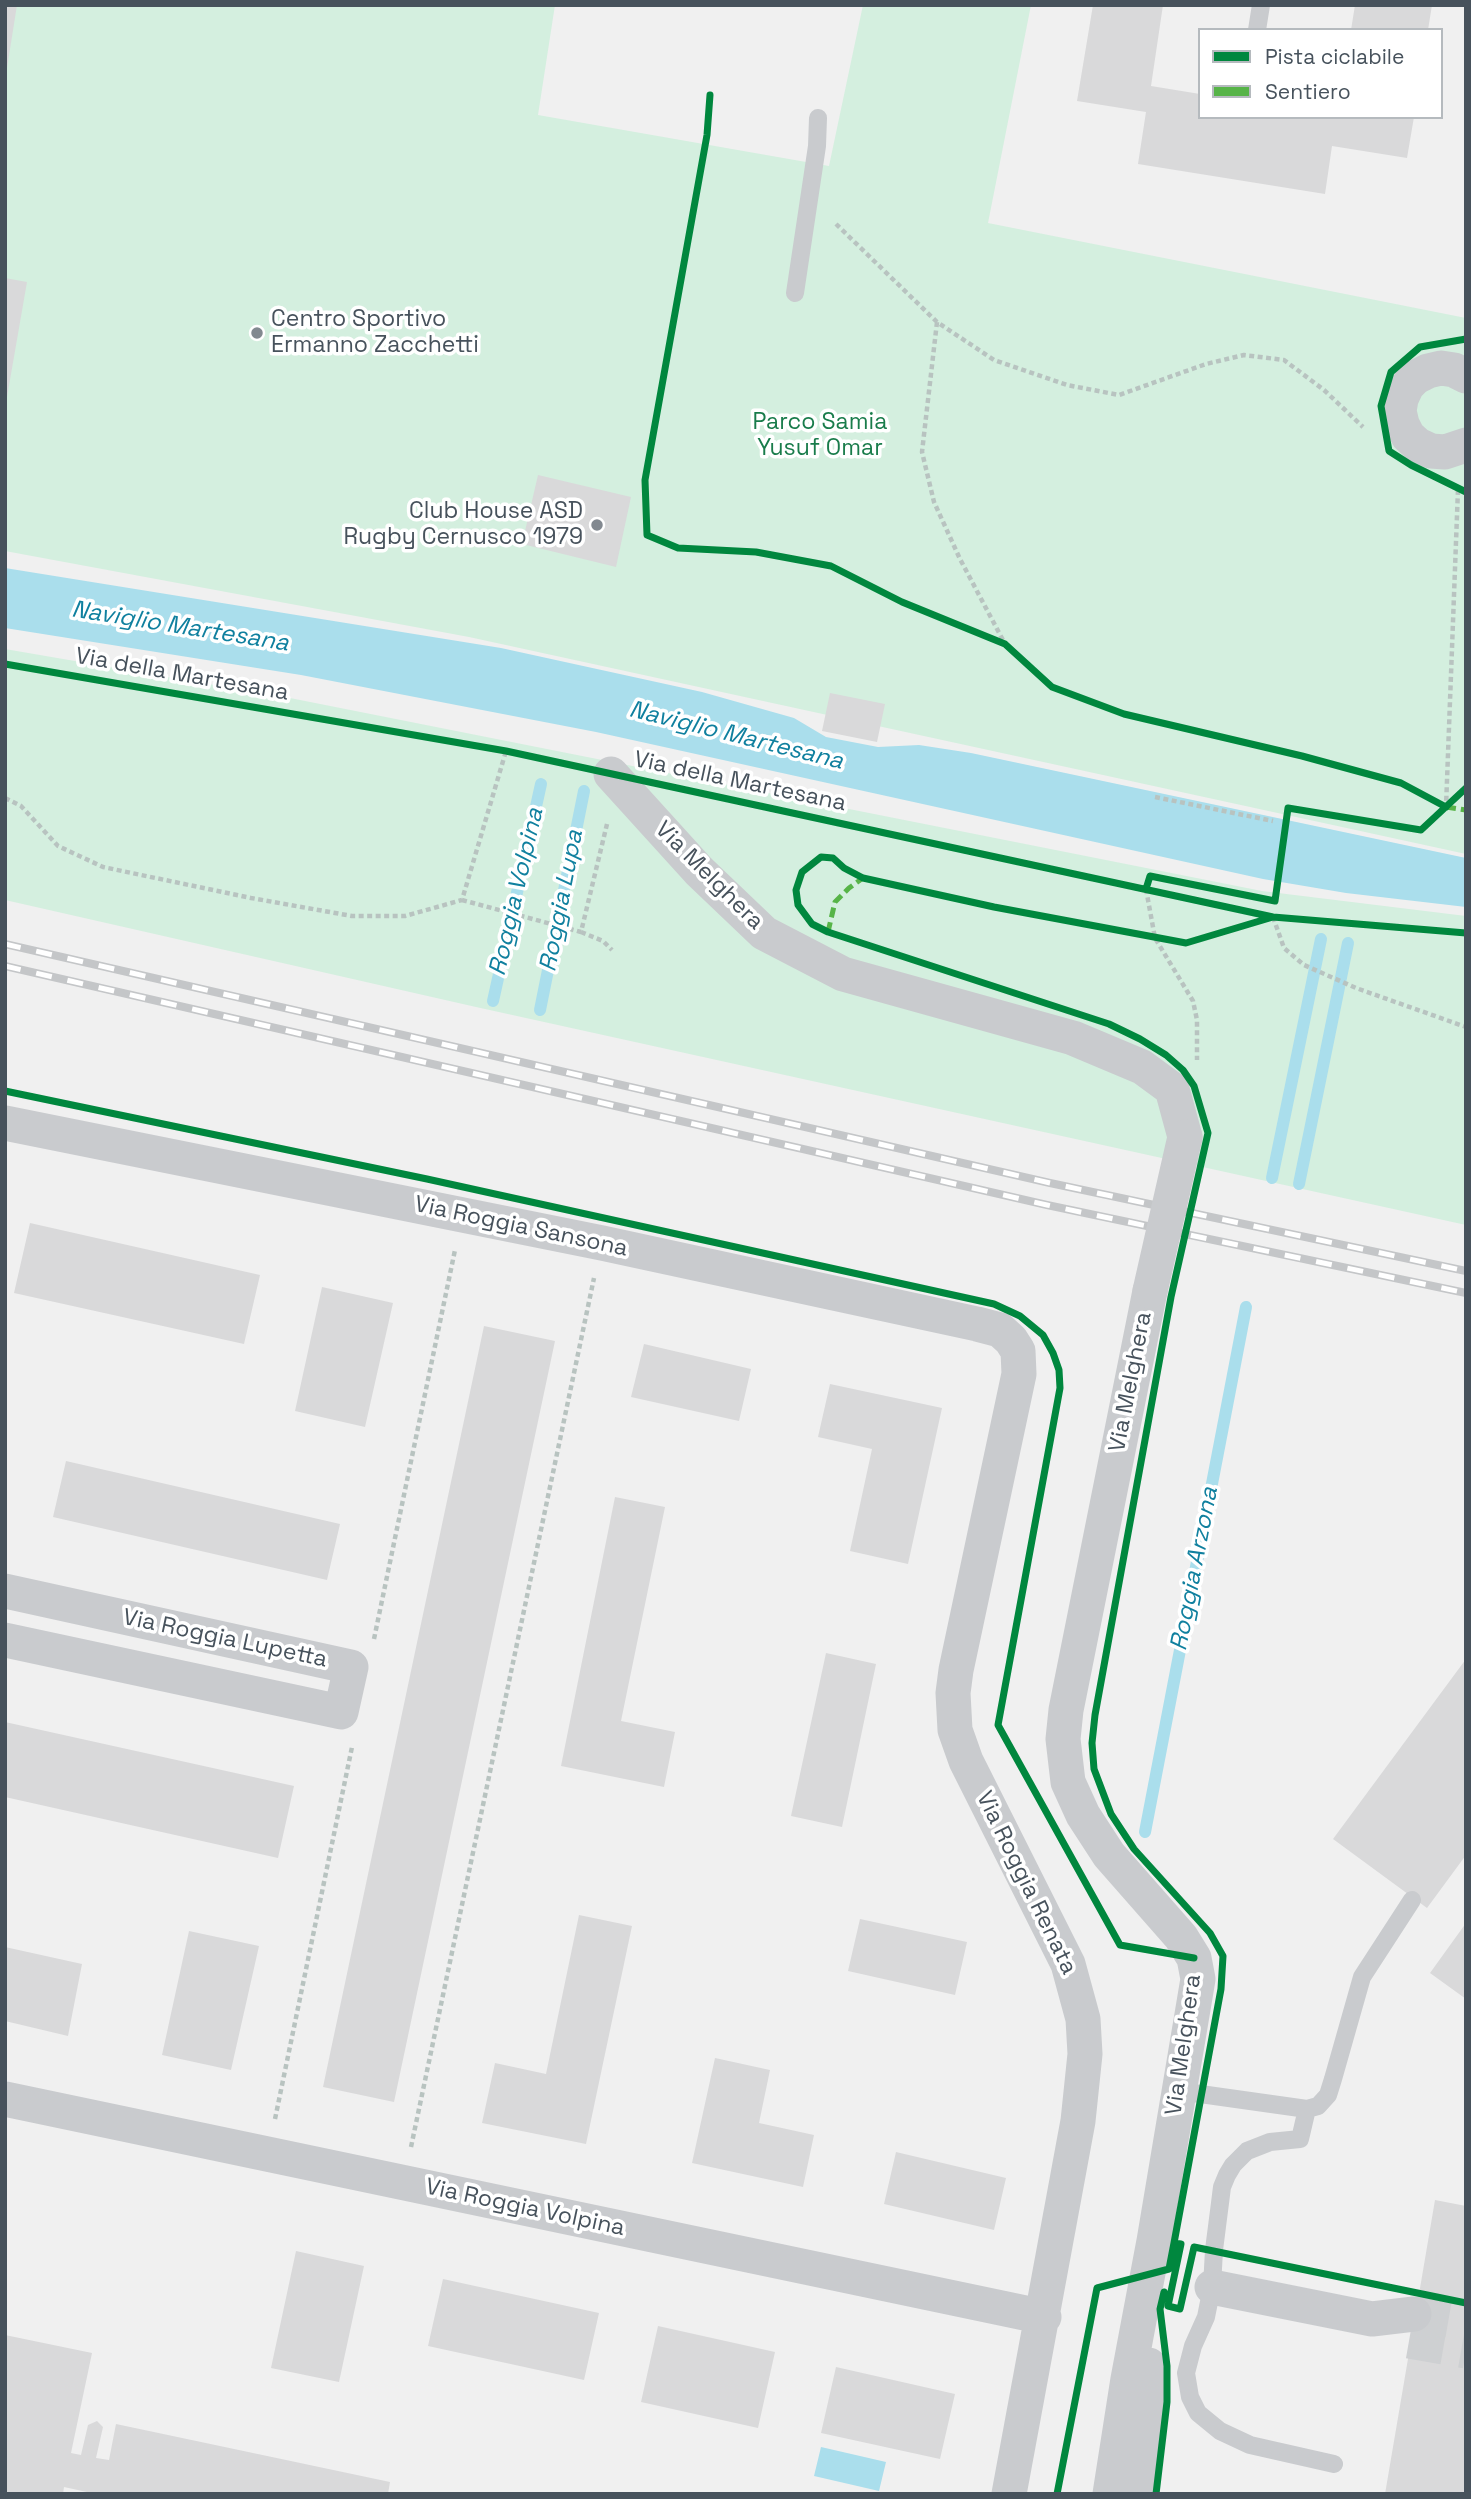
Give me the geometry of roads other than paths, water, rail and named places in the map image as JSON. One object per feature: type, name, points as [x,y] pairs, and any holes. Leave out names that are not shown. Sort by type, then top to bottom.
[{"type":"street","points":[[1462,365],[1428,371],[1416,377],[1407,386],[1399,411],[1408,436],[1418,445],[1431,451],[1446,452],[1466,445]]},
{"type":"street","name":"Via Melghera","points":[[619,782],[699,872],[764,933],[843,974],[1073,1038],[1142,1066],[1172,1090],[1185,1137],[1150,1291],[1066,1710],[1063,1752],[1068,1782],[1091,1830],[1109,1855],[1181,1937],[1194,1958],[1198,1979],[1110,2494]]},
{"type":"street","name":"Via Roggia Sansona","points":[[5,1123],[601,1243],[989,1326],[1000,1330],[1011,1340],[1019,1359]]},
{"type":"street","name":"Via Roggia Renata","points":[[1009,2494],[1044,2317],[1082,2098],[1085,2054],[1083,2019],[1077,1989],[1062,1949],[960,1748],[955,1730],[953,1693],[956,1670],[1019,1374],[1019,1359]]},
{"type":"street","name":"Via Roggia Lupetta","points":[[5,1591],[351,1667],[341,1712],[5,1640]]},
{"type":"street","name":"Via Roggia Volpina","points":[[5,2099],[1044,2317]]},
{"type":"street","points":[[1212,2287],[1412,2328]]},
{"type":"street","name":"Via Melghera","points":[[1136,2494],[1149,2384],[1144,2288]]},
{"type":"lane","points":[[1257,28],[1261,5]]},
{"type":"lane","points":[[795,293],[817,146],[818,118]]},
{"type":"lane","points":[[1179,2091],[1307,2109],[1318,2106],[1328,2095],[1362,1977],[1412,1900]]},
{"type":"lane","points":[[1307,2109],[1300,2139],[1270,2142],[1247,2151],[1227,2175],[1221,2195],[1212,2287],[1206,2316],[1193,2346],[1186,2373],[1189,2397],[1198,2413],[1220,2431],[1250,2445],[1334,2464]]},
{"type":"water","name":"Naviglio Martesana","points":[[5,568],[501,648],[702,692],[794,718],[826,737],[878,747],[919,745],[971,753],[1466,858],[1466,907],[1346,893],[1263,879],[596,732],[301,675],[5,628]]},
{"type":"water","points":[[821,2447],[886,2462],[879,2491],[814,2476]]},
{"type":"waterway","name":"Roggia Volpina","points":[[493,1001],[541,784]]},
{"type":"waterway","name":"Roggia Lupa","points":[[540,1010],[584,791]]},
{"type":"waterway","name":"Roggia Arzona","points":[[1272,1178],[1321,939]]},
{"type":"waterway","points":[[1299,1184],[1348,943]]},
{"type":"waterway","name":"Roggia Arzona","points":[[1145,1832],[1246,1307]]},
{"type":"tunnel","points":[[1414,2314],[1466,2323]]},
{"type":"tunnel","points":[[1409,2341],[1466,2351]]},
{"type":"railway","points":[[5,944],[1050,1183],[1466,1271]]},
{"type":"railway","points":[[5,966],[1047,1205],[1466,1293]]},
{"type":"place","name":"Centro Sportivo Ermanno Zacchetti","points":[[257,333]]},
{"type":"place","name":"Club House ASD Rugby Cernusco 1979","points":[[597,525]]},
{"type":"park label","name":"Parco Samia Yusuf Omar","points":[[820,436]]}]
